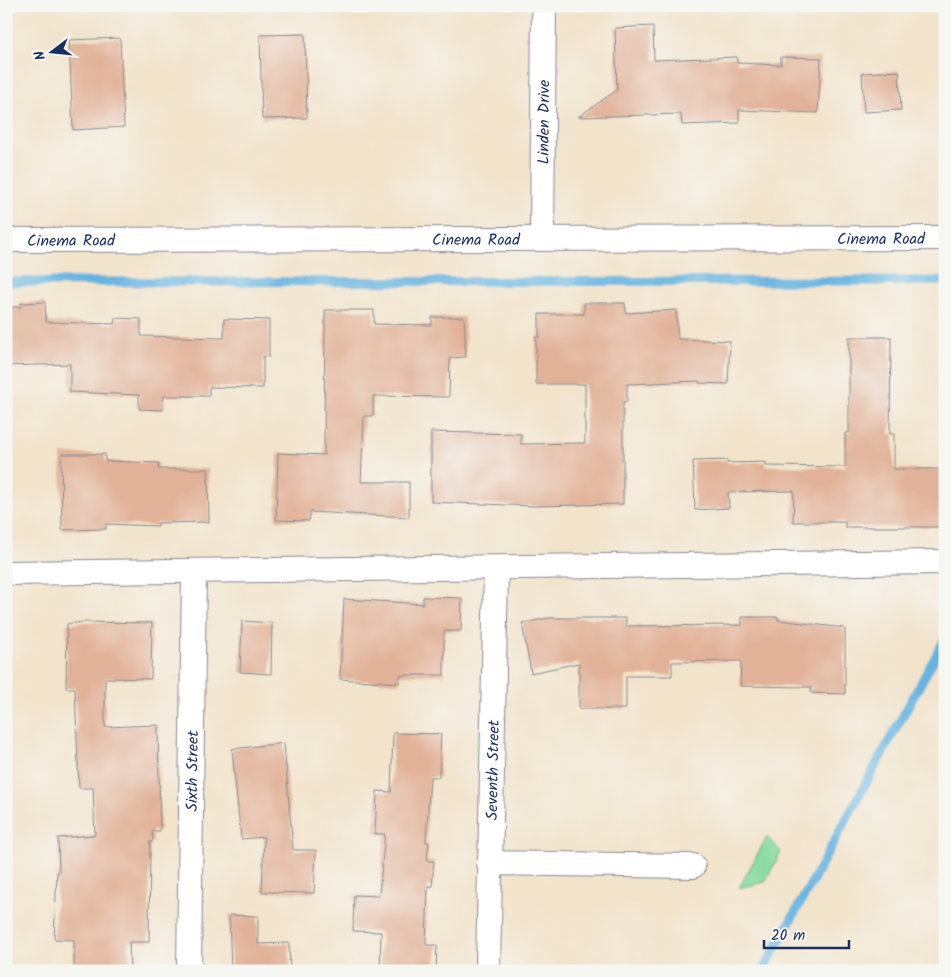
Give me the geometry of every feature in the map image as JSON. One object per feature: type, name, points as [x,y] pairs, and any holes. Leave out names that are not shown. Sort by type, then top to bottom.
[{"type":"street","name":"Linden Drive","points":[[542,238],[544,6]]},
{"type":"street","name":"Cinema Road","points":[[6,240],[945,238]]},
{"type":"street","points":[[6,574],[945,562]]},
{"type":"street","name":"Seventh Street","points":[[488,971],[496,569]]},
{"type":"street","name":"Sixth Street","points":[[189,971],[194,571]]},
{"type":"street","points":[[489,864],[693,866]]},
{"type":"green space","points":[[767,837],[781,852],[765,882],[739,888]]},
{"type":"building","points":[[653,26],[654,60],[737,57],[737,63],[781,65],[781,57],[821,58],[818,113],[739,110],[739,123],[682,125],[681,114],[578,117],[617,90],[615,28]]},
{"type":"building","points":[[305,34],[307,118],[262,119],[260,35]]},
{"type":"building","points":[[120,38],[124,127],[73,130],[69,40]]},
{"type":"building","points":[[899,71],[901,110],[864,112],[862,73]]},
{"type":"building","points":[[45,302],[46,322],[114,324],[115,318],[141,319],[141,336],[224,338],[224,319],[269,320],[269,357],[263,356],[263,388],[209,387],[209,396],[164,396],[163,410],[139,409],[139,395],[70,392],[70,364],[6,366],[6,307],[21,307],[21,303]]},
{"type":"building","points":[[584,303],[625,303],[626,313],[676,310],[678,339],[730,341],[728,384],[699,383],[699,381],[627,384],[627,402],[623,402],[623,504],[533,506],[431,502],[431,432],[521,434],[521,444],[585,443],[585,384],[536,384],[536,337],[539,337],[539,314],[584,314]]},
{"type":"building","points":[[325,310],[374,310],[374,324],[432,325],[432,317],[464,317],[466,357],[450,358],[449,397],[373,396],[373,416],[364,416],[361,482],[409,482],[409,517],[310,512],[309,521],[276,520],[278,453],[324,455]]},
{"type":"building","points":[[849,337],[891,337],[890,434],[894,434],[894,469],[945,469],[945,527],[845,527],[845,522],[793,522],[794,491],[728,492],[729,508],[695,510],[693,461],[727,460],[727,463],[766,462],[766,466],[845,467],[845,433],[849,433]]},
{"type":"building","points":[[61,454],[105,454],[105,461],[159,463],[158,469],[208,469],[209,522],[158,523],[158,526],[106,524],[106,529],[62,530]]},
{"type":"building","points":[[423,597],[462,598],[461,631],[444,631],[444,675],[400,675],[399,683],[340,679],[344,599],[423,604]]},
{"type":"building","points":[[742,617],[778,617],[778,620],[845,628],[845,694],[811,693],[811,687],[740,686],[741,661],[672,662],[672,676],[626,676],[626,709],[579,709],[579,663],[531,673],[522,623],[550,618],[626,618],[626,626],[742,625]]},
{"type":"building","points":[[242,621],[272,623],[271,674],[240,672]]},
{"type":"building","points":[[84,622],[152,623],[151,679],[105,678],[105,727],[158,725],[160,831],[152,831],[153,841],[150,842],[149,942],[129,942],[130,971],[74,971],[74,940],[54,939],[57,872],[59,872],[58,838],[95,835],[93,788],[79,788],[75,688],[66,688],[67,624]]},
{"type":"building","points":[[393,733],[441,734],[439,777],[430,777],[426,842],[429,843],[427,861],[434,861],[432,887],[428,886],[426,945],[437,945],[436,971],[380,971],[381,932],[353,931],[354,895],[379,896],[385,834],[375,834],[377,791],[391,792]]},
{"type":"building","points":[[284,743],[293,850],[316,850],[314,893],[262,892],[264,837],[241,839],[232,749]]},
{"type":"building","points":[[229,915],[258,916],[258,944],[289,943],[290,971],[231,971]]},
{"type":"waterway","points":[[6,282],[945,281]]},
{"type":"waterway","points":[[763,971],[945,639]]}]
